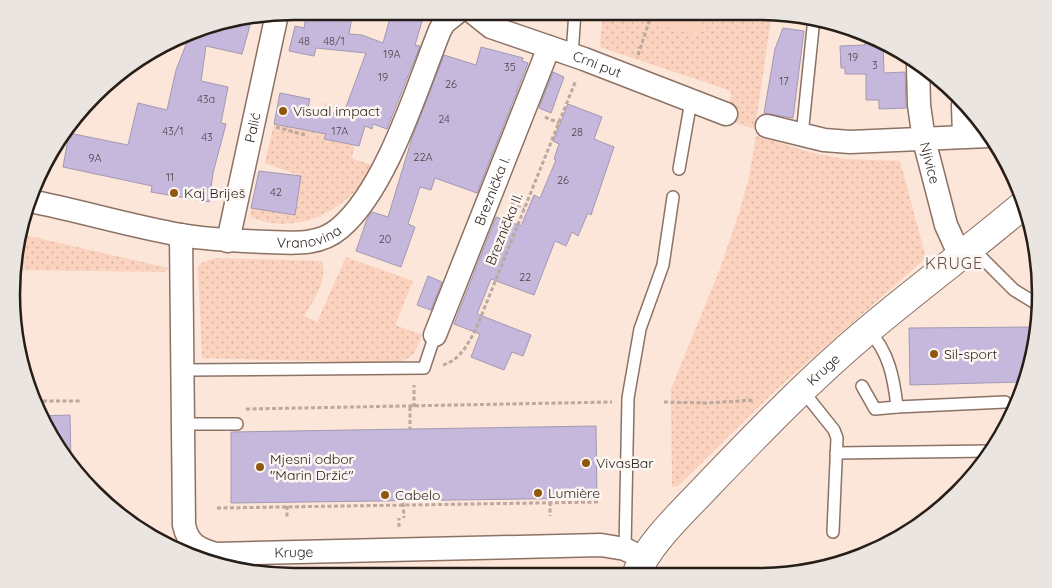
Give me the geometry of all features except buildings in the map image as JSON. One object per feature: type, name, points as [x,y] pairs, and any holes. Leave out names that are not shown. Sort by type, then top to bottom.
[{"type":"street","name":"Vranovina","points":[[36,202],[181,236],[228,241],[308,243],[328,237],[341,227],[364,200],[382,172],[440,30],[448,20]]},
{"type":"street","name":"Crni put","points":[[482,20],[491,27],[548,47],[575,64],[726,114]]},
{"type":"street","name":"Palić","points":[[228,241],[275,21]]},
{"type":"street","name":"Breznička I.","points":[[436,335],[548,47]]},
{"type":"street","name":"Njivice","points":[[919,72],[924,140],[946,225],[965,252]]},
{"type":"street","points":[[963,112],[964,136]]},
{"type":"street","points":[[767,126],[824,140],[850,142],[982,136]]},
{"type":"street","name":"Kruge","points":[[181,236],[185,424],[184,525],[190,543],[204,551],[216,554],[601,545],[635,561],[802,390],[868,330],[1018,209]]},
{"type":"lane","points":[[575,20],[575,64]]},
{"type":"lane","points":[[802,135],[813,25]]},
{"type":"lane","points":[[679,169],[691,101]]},
{"type":"lane","points":[[635,561],[628,398],[640,329],[663,264],[673,197]]},
{"type":"lane","points":[[965,252],[1032,301]]},
{"type":"lane","points":[[868,330],[879,341],[885,352],[894,385],[897,407]]},
{"type":"lane","points":[[184,370],[218,368],[419,368],[436,335]]},
{"type":"lane","points":[[862,386],[875,409],[1005,402]]},
{"type":"lane","points":[[802,390],[834,430],[837,438],[833,532]]},
{"type":"lane","points":[[185,424],[237,424]]},
{"type":"lane","points":[[836,453],[982,451]]},
{"type":"path","points":[[636,63],[650,20]]},
{"type":"path","name":"Breznička II.","points":[[419,368],[451,363],[465,349],[476,330],[575,64]]},
{"type":"path","points":[[253,123],[305,134]]},
{"type":"path","points":[[414,407],[419,368]]},
{"type":"path","points":[[664,402],[707,403],[756,400]]},
{"type":"path","points":[[42,401],[82,401]]},
{"type":"path","points":[[242,409],[616,402]]},
{"type":"path","points":[[410,407],[410,429]]},
{"type":"path","points":[[217,508],[409,502],[600,502]]},
{"type":"path","points":[[550,502],[550,516]]},
{"type":"path","points":[[403,503],[404,518]]},
{"type":"path","points":[[286,506],[287,519]]},
{"type":"shaded area","points":[[602,20],[771,21],[755,129],[729,121],[731,91],[600,47]]},
{"type":"shaded area","points":[[637,20],[703,20],[698,35]]},
{"type":"shaded area","points":[[324,103],[334,105],[324,139],[354,146],[352,158],[374,166],[351,195],[336,207],[321,215],[304,221],[286,224],[250,217],[251,208],[295,215],[301,176],[265,163],[274,124],[304,129],[320,125]]},
{"type":"shaded area","points":[[756,136],[817,154],[846,159],[900,161],[926,258],[777,389],[678,486],[672,487],[671,389],[720,269],[740,210],[749,177]]},
{"type":"shaded area","points":[[26,235],[168,268],[165,272],[21,270],[22,258]]},
{"type":"shaded area","points":[[346,257],[413,281],[395,325],[422,335],[415,352],[409,358],[391,363],[202,358],[198,268],[201,263],[216,258],[322,261],[322,283],[304,316],[317,322]]},
{"type":"place","name":"Visual impact","points":[[283,111]]},
{"type":"place","name":"Kaj Briješ","points":[[174,193]]},
{"type":"place","name":"Sil-sport","points":[[934,354]]},
{"type":"place","name":"VivasBar","points":[[586,463]]},
{"type":"place","name":"Mjesni odbor \"Marin Držić\"","points":[[260,467]]},
{"type":"place","name":"Lumière","points":[[538,493]]},
{"type":"place","name":"Cabelo","points":[[385,495]]},
{"type":"district","name":"KRUGE","points":[[954,263]]}]
